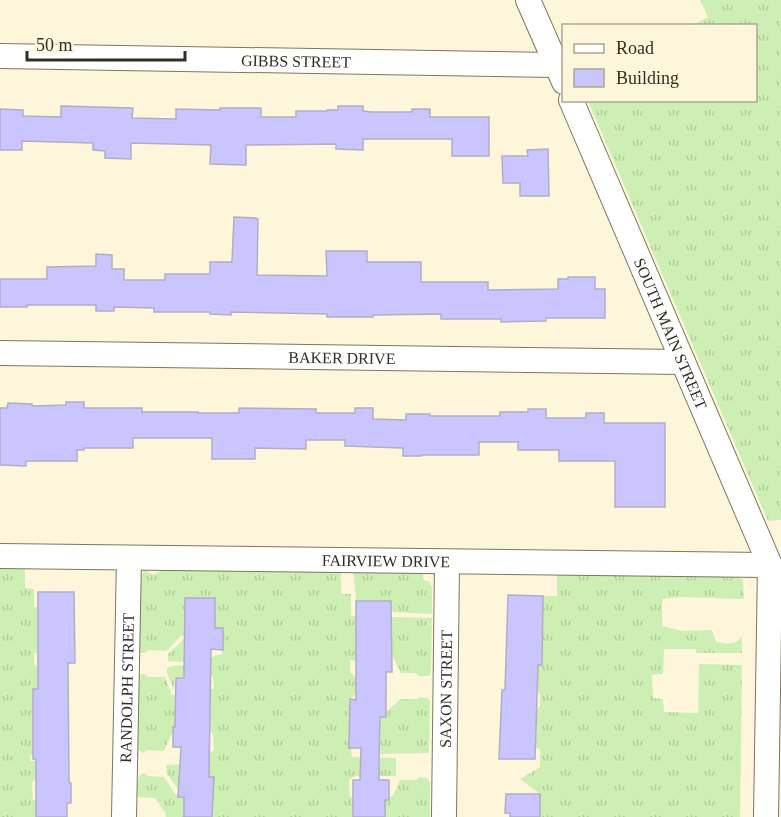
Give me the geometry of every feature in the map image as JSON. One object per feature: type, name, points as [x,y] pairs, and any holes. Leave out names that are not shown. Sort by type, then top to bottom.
[{"type":"street","points":[[528,0],[560,74]]},
{"type":"street","name":"GIBBS STREET","points":[[0,57],[560,74]]},
{"type":"street","name":"SOUTH MAIN STREET","points":[[572,102],[770,566]]},
{"type":"street","name":"BAKER DRIVE","points":[[0,353],[683,362]]},
{"type":"street","name":"FAIRVIEW DRIVE","points":[[0,556],[770,566]]},
{"type":"street","name":"RANDOLPH STREET","points":[[124,817],[129,558]]},
{"type":"street","name":"SAXON STREET","points":[[444,817],[447,562]]},
{"type":"street","points":[[766,817],[770,566]]},
{"type":"green space","points":[[700,0],[781,0],[781,520],[768,521],[588,102],[757,102],[757,24],[695,24],[708,17]]},
{"type":"green space","points":[[0,563],[23,565],[25,569],[25,588],[34,589],[34,607],[38,607],[38,653],[34,653],[34,664],[52,677],[43,686],[33,689],[33,755],[30,755],[30,761],[43,761],[52,770],[32,782],[33,800],[36,800],[36,817],[0,817]]},
{"type":"green space","points":[[162,566],[341,572],[341,594],[351,594],[351,616],[356,616],[356,661],[350,660],[350,672],[364,686],[350,699],[349,748],[351,748],[352,757],[396,758],[396,776],[355,776],[349,780],[350,797],[353,797],[353,817],[212,817],[213,777],[179,790],[167,774],[166,765],[196,764],[214,750],[213,733],[210,732],[213,677],[210,675],[210,677],[175,677],[174,690],[167,668],[199,665],[222,654],[223,628],[215,628],[215,598],[185,598],[185,636],[181,636],[166,651],[149,650],[140,653],[139,581],[144,570],[152,575],[159,572]]},
{"type":"green space","points":[[416,570],[423,573],[423,578],[429,581],[432,587],[432,614],[391,612],[391,601],[356,601],[354,571]]},
{"type":"green space","points":[[557,573],[734,576],[743,579],[744,599],[680,597],[662,599],[662,626],[682,631],[712,630],[716,642],[730,644],[742,636],[742,653],[696,653],[696,649],[664,649],[663,674],[652,675],[653,698],[663,699],[664,712],[698,713],[699,664],[742,665],[740,817],[540,817],[540,794],[520,779],[540,767],[540,749],[536,748],[536,711],[540,706],[540,694],[527,680],[532,671],[538,671],[538,665],[542,665],[543,596],[557,596]]},
{"type":"green space","points":[[391,617],[432,618],[429,676],[401,673],[392,652],[387,652]]},
{"type":"green space","points":[[185,638],[185,649],[212,649],[197,663],[168,661],[168,654]]},
{"type":"green space","points":[[142,674],[148,677],[165,677],[172,695],[176,697],[180,727],[172,733],[164,751],[147,750],[143,753],[137,749],[138,677]]},
{"type":"green space","points":[[420,697],[430,700],[429,753],[379,754],[380,717],[401,699]]},
{"type":"green space","points":[[144,773],[148,776],[164,777],[175,794],[184,797],[184,817],[166,817],[155,798],[137,797],[138,780]]},
{"type":"green space","points":[[419,777],[427,778],[430,782],[430,817],[385,817],[385,800],[393,796],[400,780],[416,780]]},
{"type":"building","points":[[61,106],[133,108],[132,118],[176,119],[176,109],[261,108],[261,117],[296,117],[296,111],[338,110],[338,106],[363,106],[363,111],[372,112],[412,112],[412,109],[430,109],[430,117],[489,117],[489,156],[452,156],[452,139],[363,139],[363,150],[336,149],[336,144],[246,145],[246,165],[210,164],[211,145],[131,143],[131,159],[105,158],[105,151],[93,150],[93,143],[22,141],[22,150],[0,150],[0,109],[23,110],[23,116],[61,117]]},
{"type":"building","points":[[548,149],[549,196],[520,196],[520,183],[503,183],[502,156],[528,156],[527,150]]},
{"type":"building","points":[[234,217],[258,219],[257,275],[327,276],[326,251],[367,251],[367,262],[421,262],[421,282],[488,282],[488,290],[558,289],[558,279],[595,277],[595,289],[605,289],[605,318],[546,318],[546,321],[501,322],[501,319],[441,319],[441,314],[327,317],[327,314],[231,312],[231,315],[210,314],[210,312],[154,312],[154,308],[114,307],[114,311],[96,311],[96,305],[0,307],[0,279],[47,279],[47,267],[96,266],[96,254],[112,255],[112,269],[124,269],[124,280],[165,280],[165,274],[210,274],[210,262],[232,262]]},
{"type":"building","points":[[66,402],[84,402],[84,408],[142,408],[142,412],[239,413],[239,408],[316,409],[316,413],[355,413],[355,408],[373,408],[373,419],[406,420],[406,414],[500,416],[500,412],[528,412],[528,409],[546,409],[546,418],[586,418],[586,413],[604,413],[604,423],[665,423],[665,507],[615,507],[615,461],[559,461],[559,450],[518,450],[518,442],[479,442],[479,455],[403,456],[403,448],[345,446],[345,440],[306,440],[306,449],[255,448],[255,459],[212,459],[212,438],[133,438],[133,448],[77,450],[77,461],[26,461],[26,466],[0,465],[0,408],[7,408],[8,403],[32,404],[32,406],[66,405]]},
{"type":"building","points":[[38,592],[74,592],[75,663],[68,663],[71,803],[67,803],[67,817],[36,817],[33,689],[38,689]]},
{"type":"building","points":[[508,595],[543,596],[542,665],[538,665],[535,759],[499,759],[502,690],[505,690]]},
{"type":"building","points":[[185,598],[215,598],[215,628],[223,628],[223,650],[211,649],[209,777],[214,777],[212,817],[184,817],[184,797],[178,797],[181,747],[173,747],[173,727],[175,727],[176,678],[184,678]]},
{"type":"building","points":[[356,601],[391,601],[392,672],[386,672],[386,717],[380,717],[379,780],[389,780],[389,800],[385,800],[385,817],[353,817],[353,780],[360,780],[361,748],[349,748],[350,699],[356,700]]},
{"type":"building","points":[[506,794],[540,794],[540,817],[510,817],[510,813],[505,813]]}]
